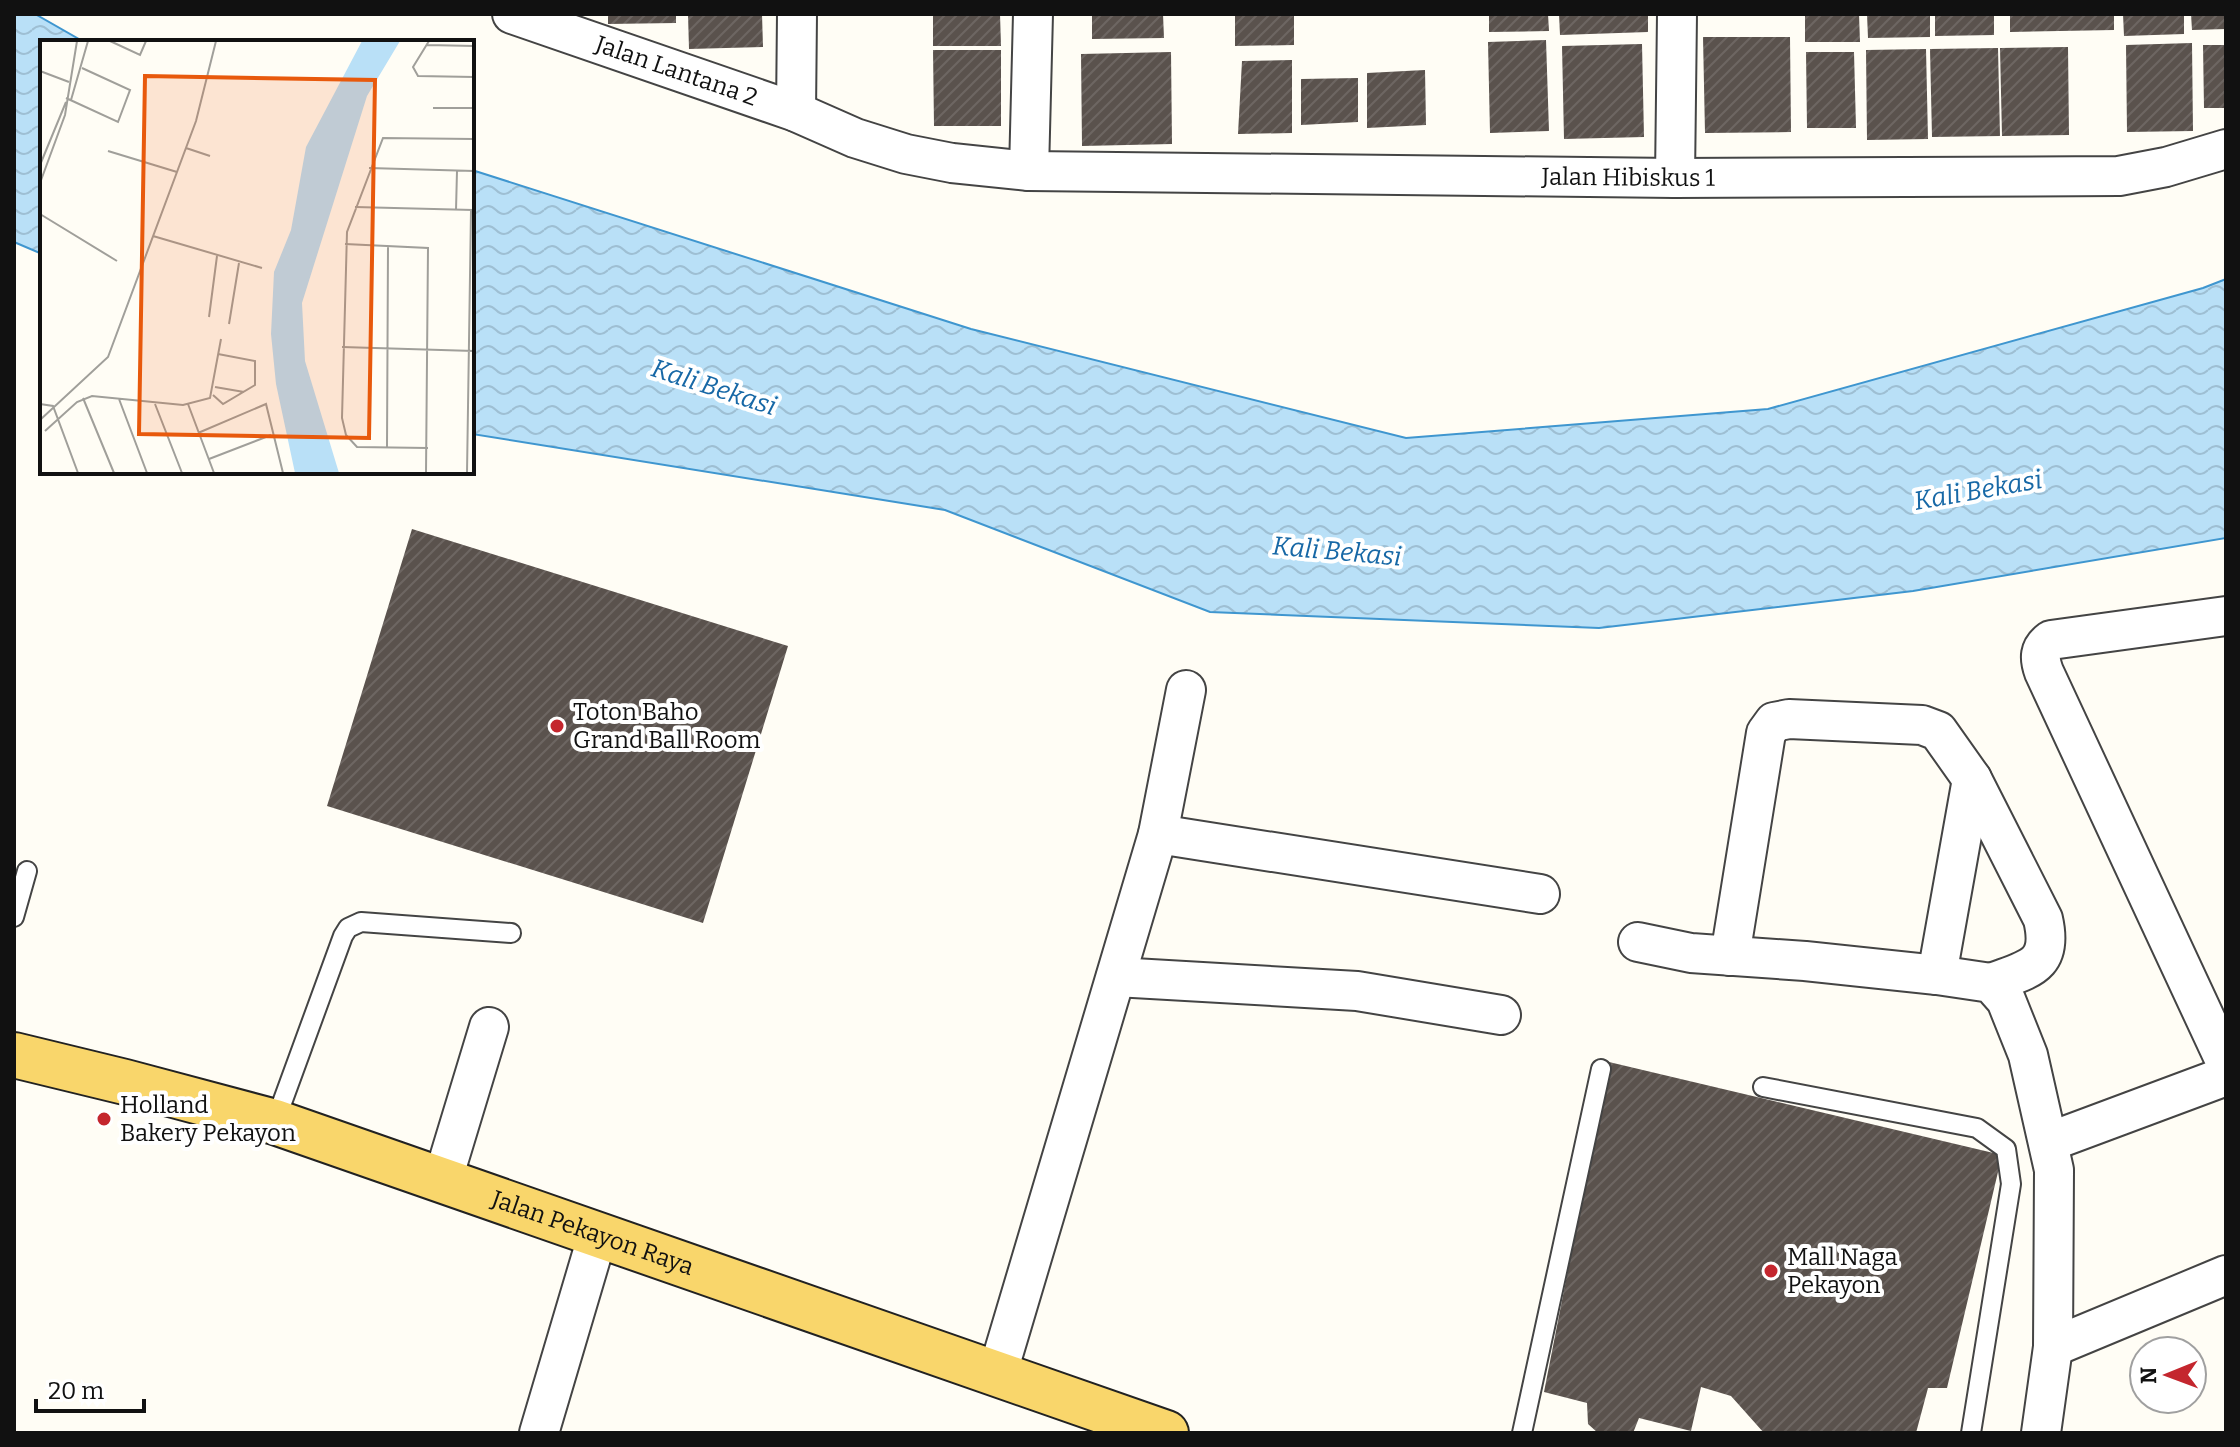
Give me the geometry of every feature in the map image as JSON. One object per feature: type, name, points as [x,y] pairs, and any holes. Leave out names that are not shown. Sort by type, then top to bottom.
[{"type":"main road","name":"Jalan Pekayon Raya","points":[[14,1055],[275,1122],[1166,1433]]},
{"type":"street","name":"Jalan Lantana 2","points":[[512,14],[551,21],[796,112],[855,138],[906,154],[952,163],[1029,171]]},
{"type":"street","points":[[796,112],[797,14]]},
{"type":"street","points":[[1029,171],[1033,14]]},
{"type":"street","points":[[1675,178],[1677,14]]},
{"type":"street","name":"Jalan Hibiskus 1","points":[[1029,171],[1675,178],[2119,176],[2166,167],[2226,149]]},
{"type":"street","points":[[2226,616],[2051,640],[2041,652],[2044,672],[2226,1063]]},
{"type":"street","points":[[997,1375],[1158,834],[1186,690]]},
{"type":"street","points":[[1638,942],[1668,950],[1730,956],[1805,961],[1991,983],[2030,968],[2043,956],[2047,937],[2043,919],[1972,779],[1932,727],[1789,719],[1774,722],[1766,733],[1730,956]]},
{"type":"street","points":[[1937,975],[1972,779]]},
{"type":"street","points":[[1158,834],[1540,894]]},
{"type":"street","points":[[1116,977],[1357,991],[1501,1015]]},
{"type":"street","points":[[1991,983],[2006,1000],[2028,1055],[2054,1170],[2053,1347],[2041,1433]]},
{"type":"street","points":[[442,1182],[489,1027]]},
{"type":"street","points":[[2049,1142],[2226,1076]]},
{"type":"street","points":[[539,1433],[598,1234]]},
{"type":"street","points":[[2053,1347],[2226,1275]]},
{"type":"lane","points":[[14,917],[27,871]]},
{"type":"lane","points":[[275,1122],[348,928],[361,922],[511,933]]},
{"type":"lane","points":[[1522,1433],[1601,1069]]},
{"type":"lane","points":[[1763,1087],[1977,1128],[2006,1149],[2011,1184],[1971,1433]]},
{"type":"water","points":[[14,14],[35,14],[80,40],[40,40],[40,253],[14,242]]},
{"type":"water","name":"Kali Bekasi","points":[[474,171],[971,329],[1406,438],[1768,409],[2226,279],[2226,538],[1913,591],[1599,628],[1210,612],[945,510],[474,434]]},
{"type":"building","points":[[608,14],[676,14],[676,23],[608,24]]},
{"type":"building","points":[[688,14],[762,14],[763,47],[689,49]]},
{"type":"building","points":[[933,14],[1000,14],[1001,46],[933,46]]},
{"type":"building","points":[[1092,14],[1163,14],[1164,38],[1092,39]]},
{"type":"building","points":[[1235,14],[1294,14],[1294,45],[1235,46]]},
{"type":"building","points":[[1489,14],[1548,14],[1549,31],[1489,32]]},
{"type":"building","points":[[1559,14],[1648,14],[1648,32],[1560,35]]},
{"type":"building","points":[[1805,14],[1859,14],[1860,42],[1805,42]]},
{"type":"building","points":[[1867,14],[1930,14],[1930,37],[1868,38]]},
{"type":"building","points":[[1935,14],[1994,14],[1994,35],[1935,36]]},
{"type":"building","points":[[2010,14],[2114,14],[2114,30],[2010,32]]},
{"type":"building","points":[[2123,14],[2184,14],[2184,34],[2124,36]]},
{"type":"building","points":[[2191,14],[2226,14],[2226,29],[2192,30]]},
{"type":"building","points":[[1703,37],[1790,37],[1791,132],[1705,133]]},
{"type":"building","points":[[1546,40],[1549,131],[1490,133],[1488,42]]},
{"type":"building","points":[[2192,43],[2193,131],[2127,132],[2126,45]]},
{"type":"building","points":[[1642,44],[1644,137],[1564,139],[1562,46]]},
{"type":"building","points":[[2203,45],[2226,45],[2226,108],[2204,108]]},
{"type":"building","points":[[2068,47],[2069,135],[2002,136],[2000,48]]},
{"type":"building","points":[[1998,48],[2000,136],[1932,137],[1930,49]]},
{"type":"building","points":[[1926,49],[1928,139],[1867,140],[1866,50]]},
{"type":"building","points":[[933,50],[1001,50],[1001,126],[934,126]]},
{"type":"building","points":[[1171,52],[1172,144],[1082,146],[1081,54]]},
{"type":"building","points":[[1806,52],[1854,52],[1856,128],[1807,128]]},
{"type":"building","points":[[1292,60],[1292,133],[1238,134],[1242,61]]},
{"type":"building","points":[[1425,70],[1426,125],[1367,128],[1367,73]]},
{"type":"building","points":[[1358,78],[1358,122],[1301,125],[1301,79]]},
{"type":"building","name":"Toton Baho Grand Ball Room","points":[[412,529],[788,646],[703,923],[327,806]]},
{"type":"building","name":"Mall Naga Pekayon","points":[[1609,1062],[2002,1155],[1947,1388],[1928,1388],[1916,1433],[1764,1433],[1731,1396],[1701,1387],[1691,1431],[1639,1418],[1633,1433],[1598,1433],[1588,1424],[1587,1403],[1544,1392]]},
{"type":"place","name":"Toton Baho Grand Ball Room","points":[[557,726]]},
{"type":"place","name":"Holland Bakery Pekayon","points":[[104,1119]]},
{"type":"place","name":"Mall Naga Pekayon","points":[[1771,1271]]}]
